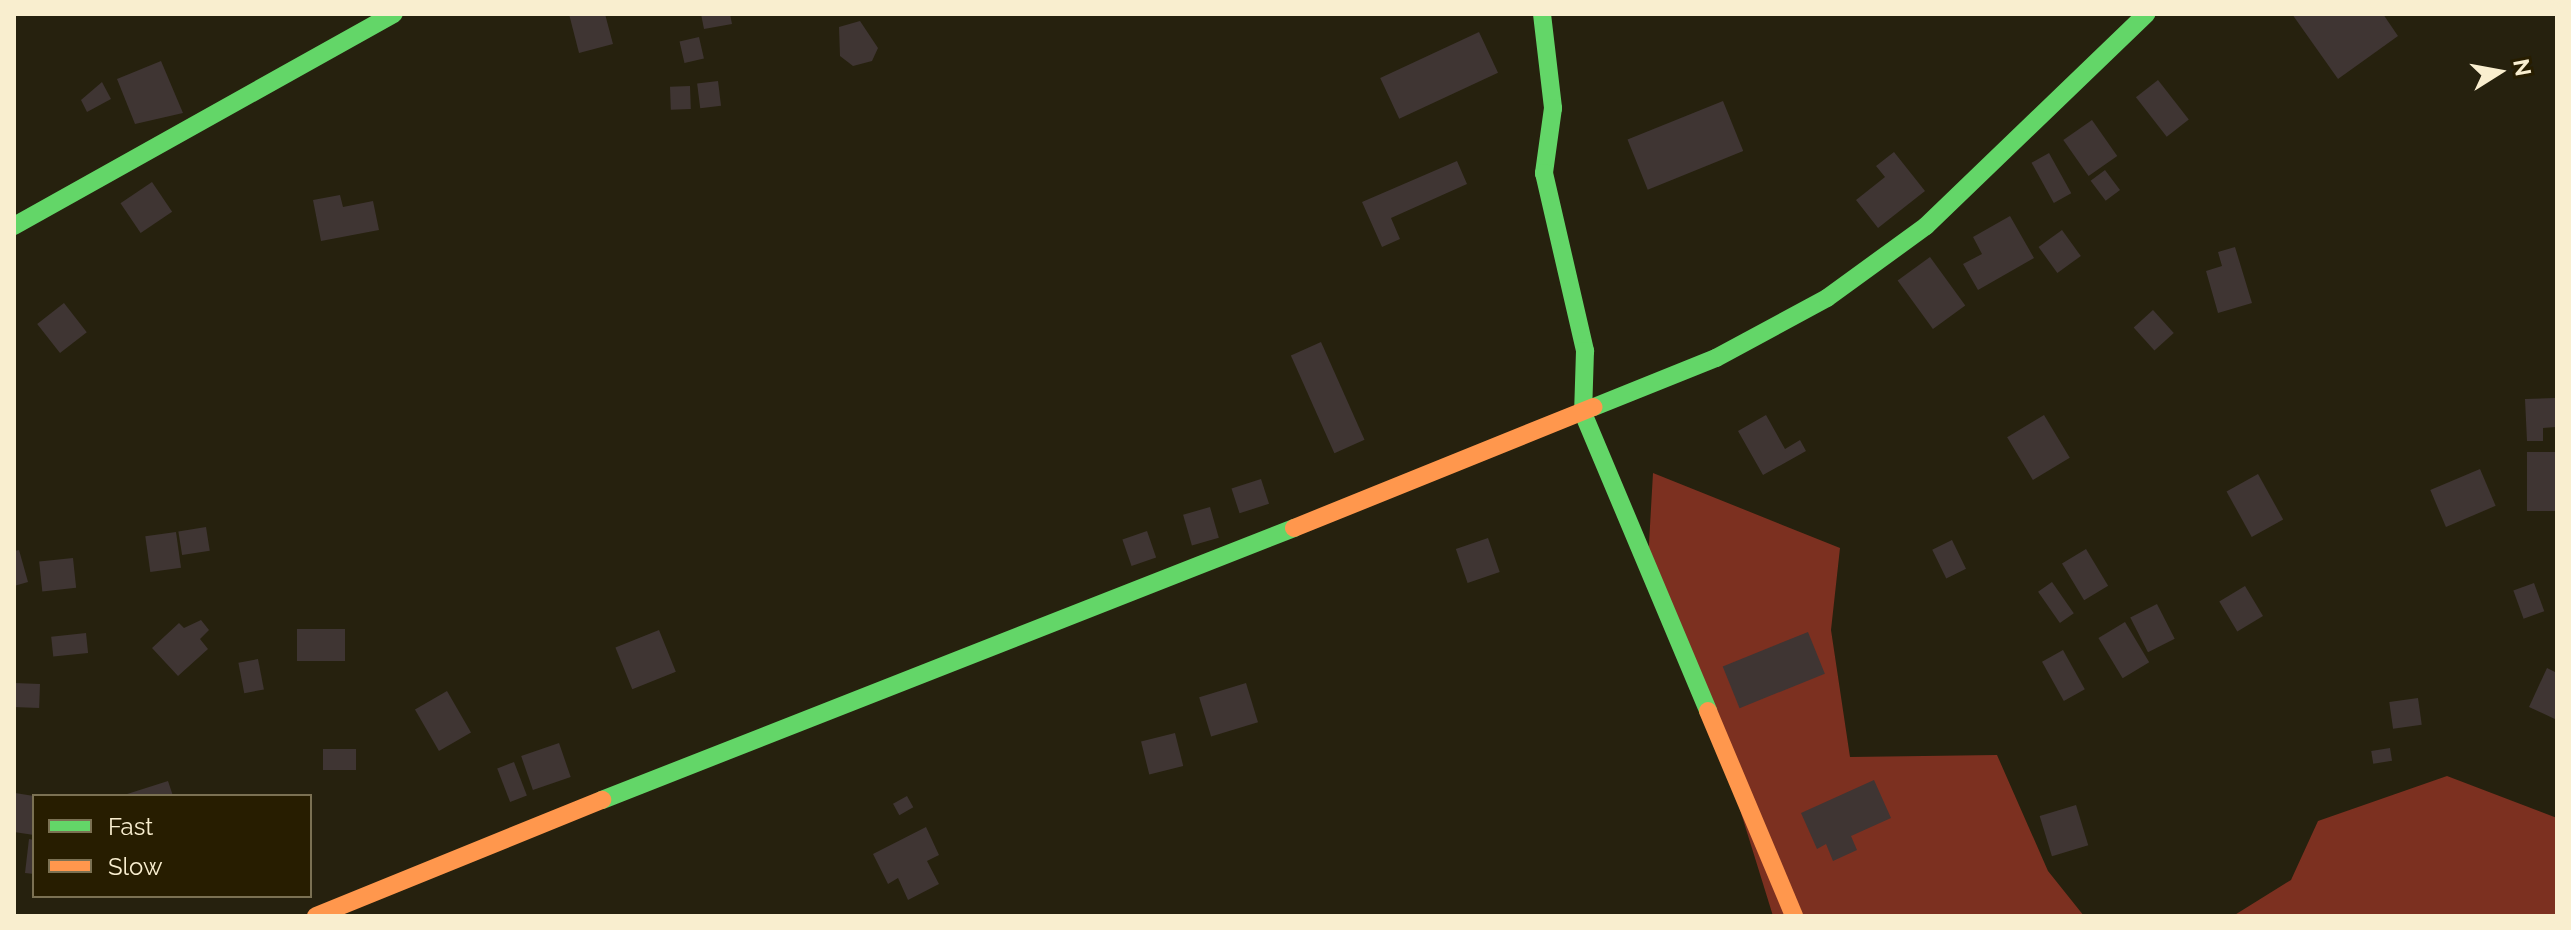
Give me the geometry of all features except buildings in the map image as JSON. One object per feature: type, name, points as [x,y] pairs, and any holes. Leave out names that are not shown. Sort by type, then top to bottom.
[{"type":"street","points":[[14,226],[394,14]]},
{"type":"street","points":[[1542,14],[1553,108],[1544,173],[1584,338],[1583,413],[1794,916]]},
{"type":"street","points":[[316,916],[435,862],[787,731],[1716,358],[1827,298],[1926,226],[2146,14]]},
{"type":"shaded area","points":[[1653,473],[1840,548],[1831,630],[1850,757],[1997,755],[2048,871],[2084,916],[1773,916],[1710,713],[1647,579]]},
{"type":"shaded area","points":[[2447,776],[2557,818],[2557,916],[2233,916],[2291,880],[2318,821]]},
{"type":"traffic: fast","points":[[14,226],[394,14]]},
{"type":"traffic: fast","points":[[1542,14],[1553,108],[1544,173],[1585,351],[1583,413],[1708,711]]},
{"type":"traffic: fast","points":[[1594,407],[1716,358],[1827,298],[1926,226],[2146,14]]},
{"type":"traffic: fast","points":[[602,800],[1294,528]]},
{"type":"traffic: slow","points":[[1294,528],[1594,407]]},
{"type":"traffic: slow","points":[[1708,711],[1794,916]]},
{"type":"traffic: slow","points":[[316,916],[602,800]]}]
